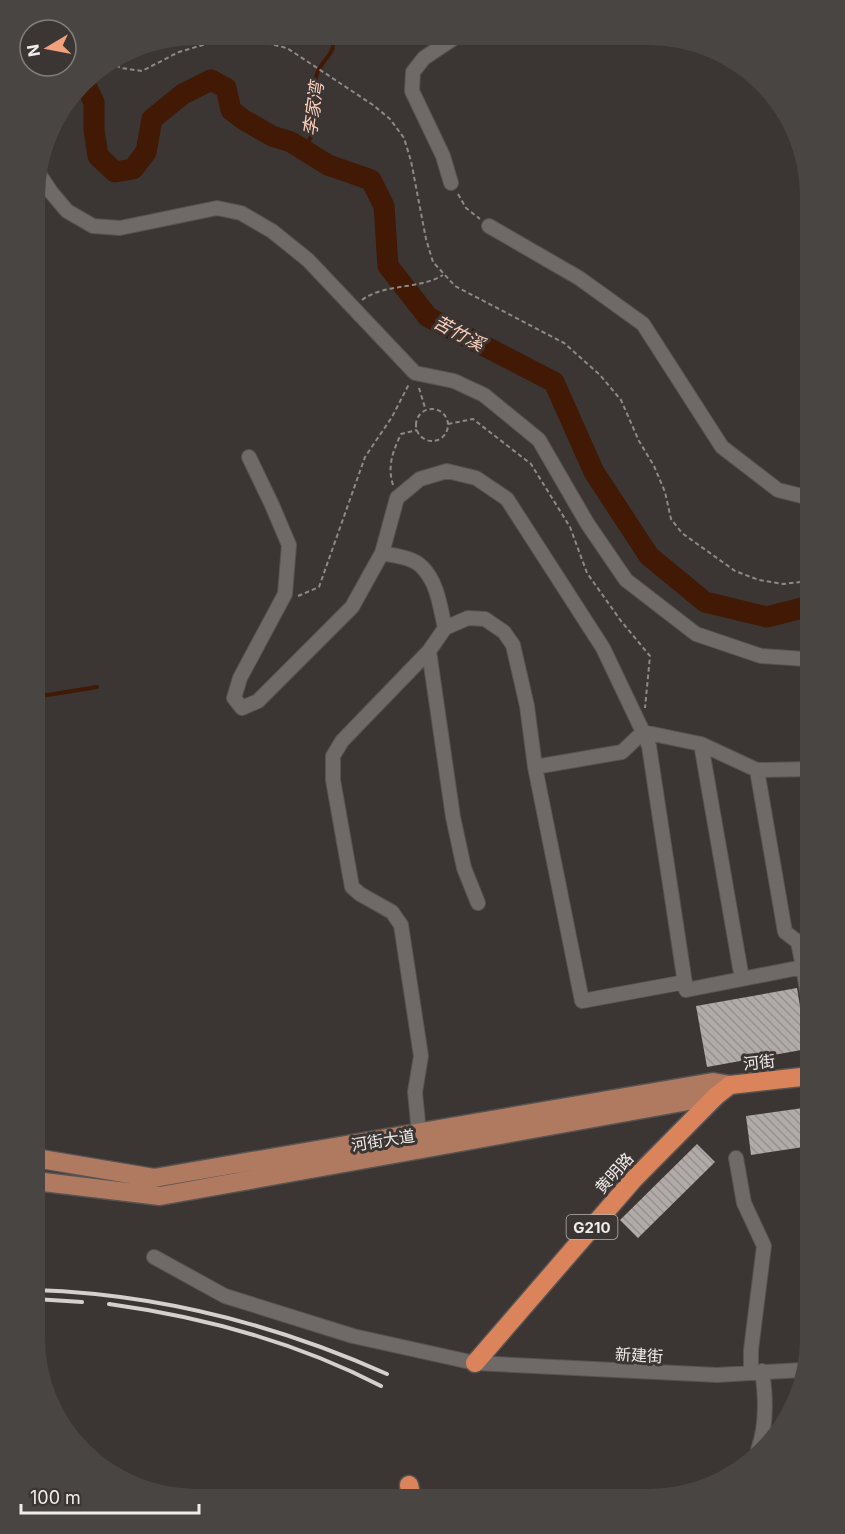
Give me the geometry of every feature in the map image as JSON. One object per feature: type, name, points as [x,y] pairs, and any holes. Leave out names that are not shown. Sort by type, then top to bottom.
[{"type":"highway","name":"河街","points":[[723,1090],[800,1078]]},
{"type":"highway","name":"黄明路","points":[[475,1363],[633,1180],[723,1090]]},
{"type":"main road","name":"河街大道","points":[[45,1160],[154,1178],[713,1082],[723,1090]]},
{"type":"main road","name":"河街大道","points":[[45,1181],[160,1196],[723,1090]]},
{"type":"street","points":[[444,45],[424,58],[413,72],[412,91],[443,156],[451,183]]},
{"type":"street","points":[[46,184],[67,211],[93,226],[120,228],[217,208],[241,213],[272,231],[308,260],[415,373],[454,381],[484,395],[539,440],[587,523],[626,580],[696,634],[761,656],[800,659]]},
{"type":"street","points":[[489,226],[579,278],[643,324],[722,447],[778,490],[800,496]]},
{"type":"street","points":[[249,457],[289,545],[285,594],[240,678],[234,698],[242,708],[258,701],[352,607],[382,554],[397,498],[420,479],[447,471],[476,478],[507,499],[603,648],[649,746],[686,990],[800,968]]},
{"type":"street","points":[[382,554],[404,558],[421,566],[436,591],[445,628]]},
{"type":"street","points":[[419,1134],[415,1092],[421,1056],[401,925],[392,912],[352,887],[333,780],[333,756],[342,741],[429,651],[445,628],[468,618],[484,619],[504,632],[513,645],[527,706],[535,767],[582,1001],[685,982]]},
{"type":"street","points":[[429,651],[453,817],[464,868],[478,903]]},
{"type":"street","points":[[643,732],[701,744],[757,770],[800,770]]},
{"type":"street","points":[[535,767],[622,752],[643,732]]},
{"type":"street","points":[[701,744],[742,979]]},
{"type":"street","points":[[757,770],[785,932],[800,939]]},
{"type":"street","points":[[736,1158],[744,1203],[764,1246],[751,1350],[756,1372],[765,1390],[765,1414],[760,1441]]},
{"type":"street","name":"新建街","points":[[154,1257],[225,1296],[353,1336],[475,1363],[717,1375],[796,1370]]},
{"type":"path","points":[[118,66],[142,71],[179,52],[203,45]]},
{"type":"path","points":[[274,45],[287,48],[390,119],[404,138],[411,161],[426,239],[433,262],[455,286],[564,343],[600,375],[621,400],[665,492],[671,519],[682,533],[735,572],[759,580],[783,584],[800,582]]},
{"type":"path","points":[[451,183],[466,208],[489,226]]},
{"type":"path","points":[[352,308],[373,292],[417,285],[443,275]]},
{"type":"path","points":[[415,373],[426,411]]},
{"type":"path","points":[[285,594],[298,596],[319,587],[365,457],[392,417],[415,373]]},
{"type":"path","points":[[426,411],[440,411],[448,424],[446,434],[433,441],[423,438],[417,430],[418,417],[426,411]]},
{"type":"path","points":[[448,424],[473,419],[531,464],[570,527],[587,573],[621,621],[650,656],[643,732]]},
{"type":"path","points":[[397,498],[390,476],[392,453],[401,434],[417,430]]},
{"type":"building","points":[[797,988],[800,1006],[800,1050],[707,1067],[696,1006]]},
{"type":"building","points":[[800,1108],[800,1148],[751,1155],[746,1116]]},
{"type":"building","points":[[697,1144],[715,1162],[638,1238],[620,1220]]},
{"type":"waterway","name":"李家湾","points":[[303,149],[315,123],[316,77],[334,45]]},
{"type":"waterway","name":"苦竹溪","points":[[88,90],[94,102],[94,130],[98,156],[115,172],[133,169],[146,152],[152,119],[183,94],[211,80],[226,88],[231,110],[244,120],[272,136],[291,142],[328,165],[371,180],[384,206],[388,266],[428,317],[554,382],[594,472],[649,556],[705,602],[767,617],[800,609]]},
{"type":"waterway","points":[[45,695],[97,687]]},
{"type":"railway","points":[[45,1291],[126,1298],[215,1315],[302,1340],[387,1374]]},
{"type":"railway","points":[[45,1300],[82,1302]]},
{"type":"railway","points":[[109,1304],[180,1316],[249,1333],[316,1356],[381,1386]]}]
